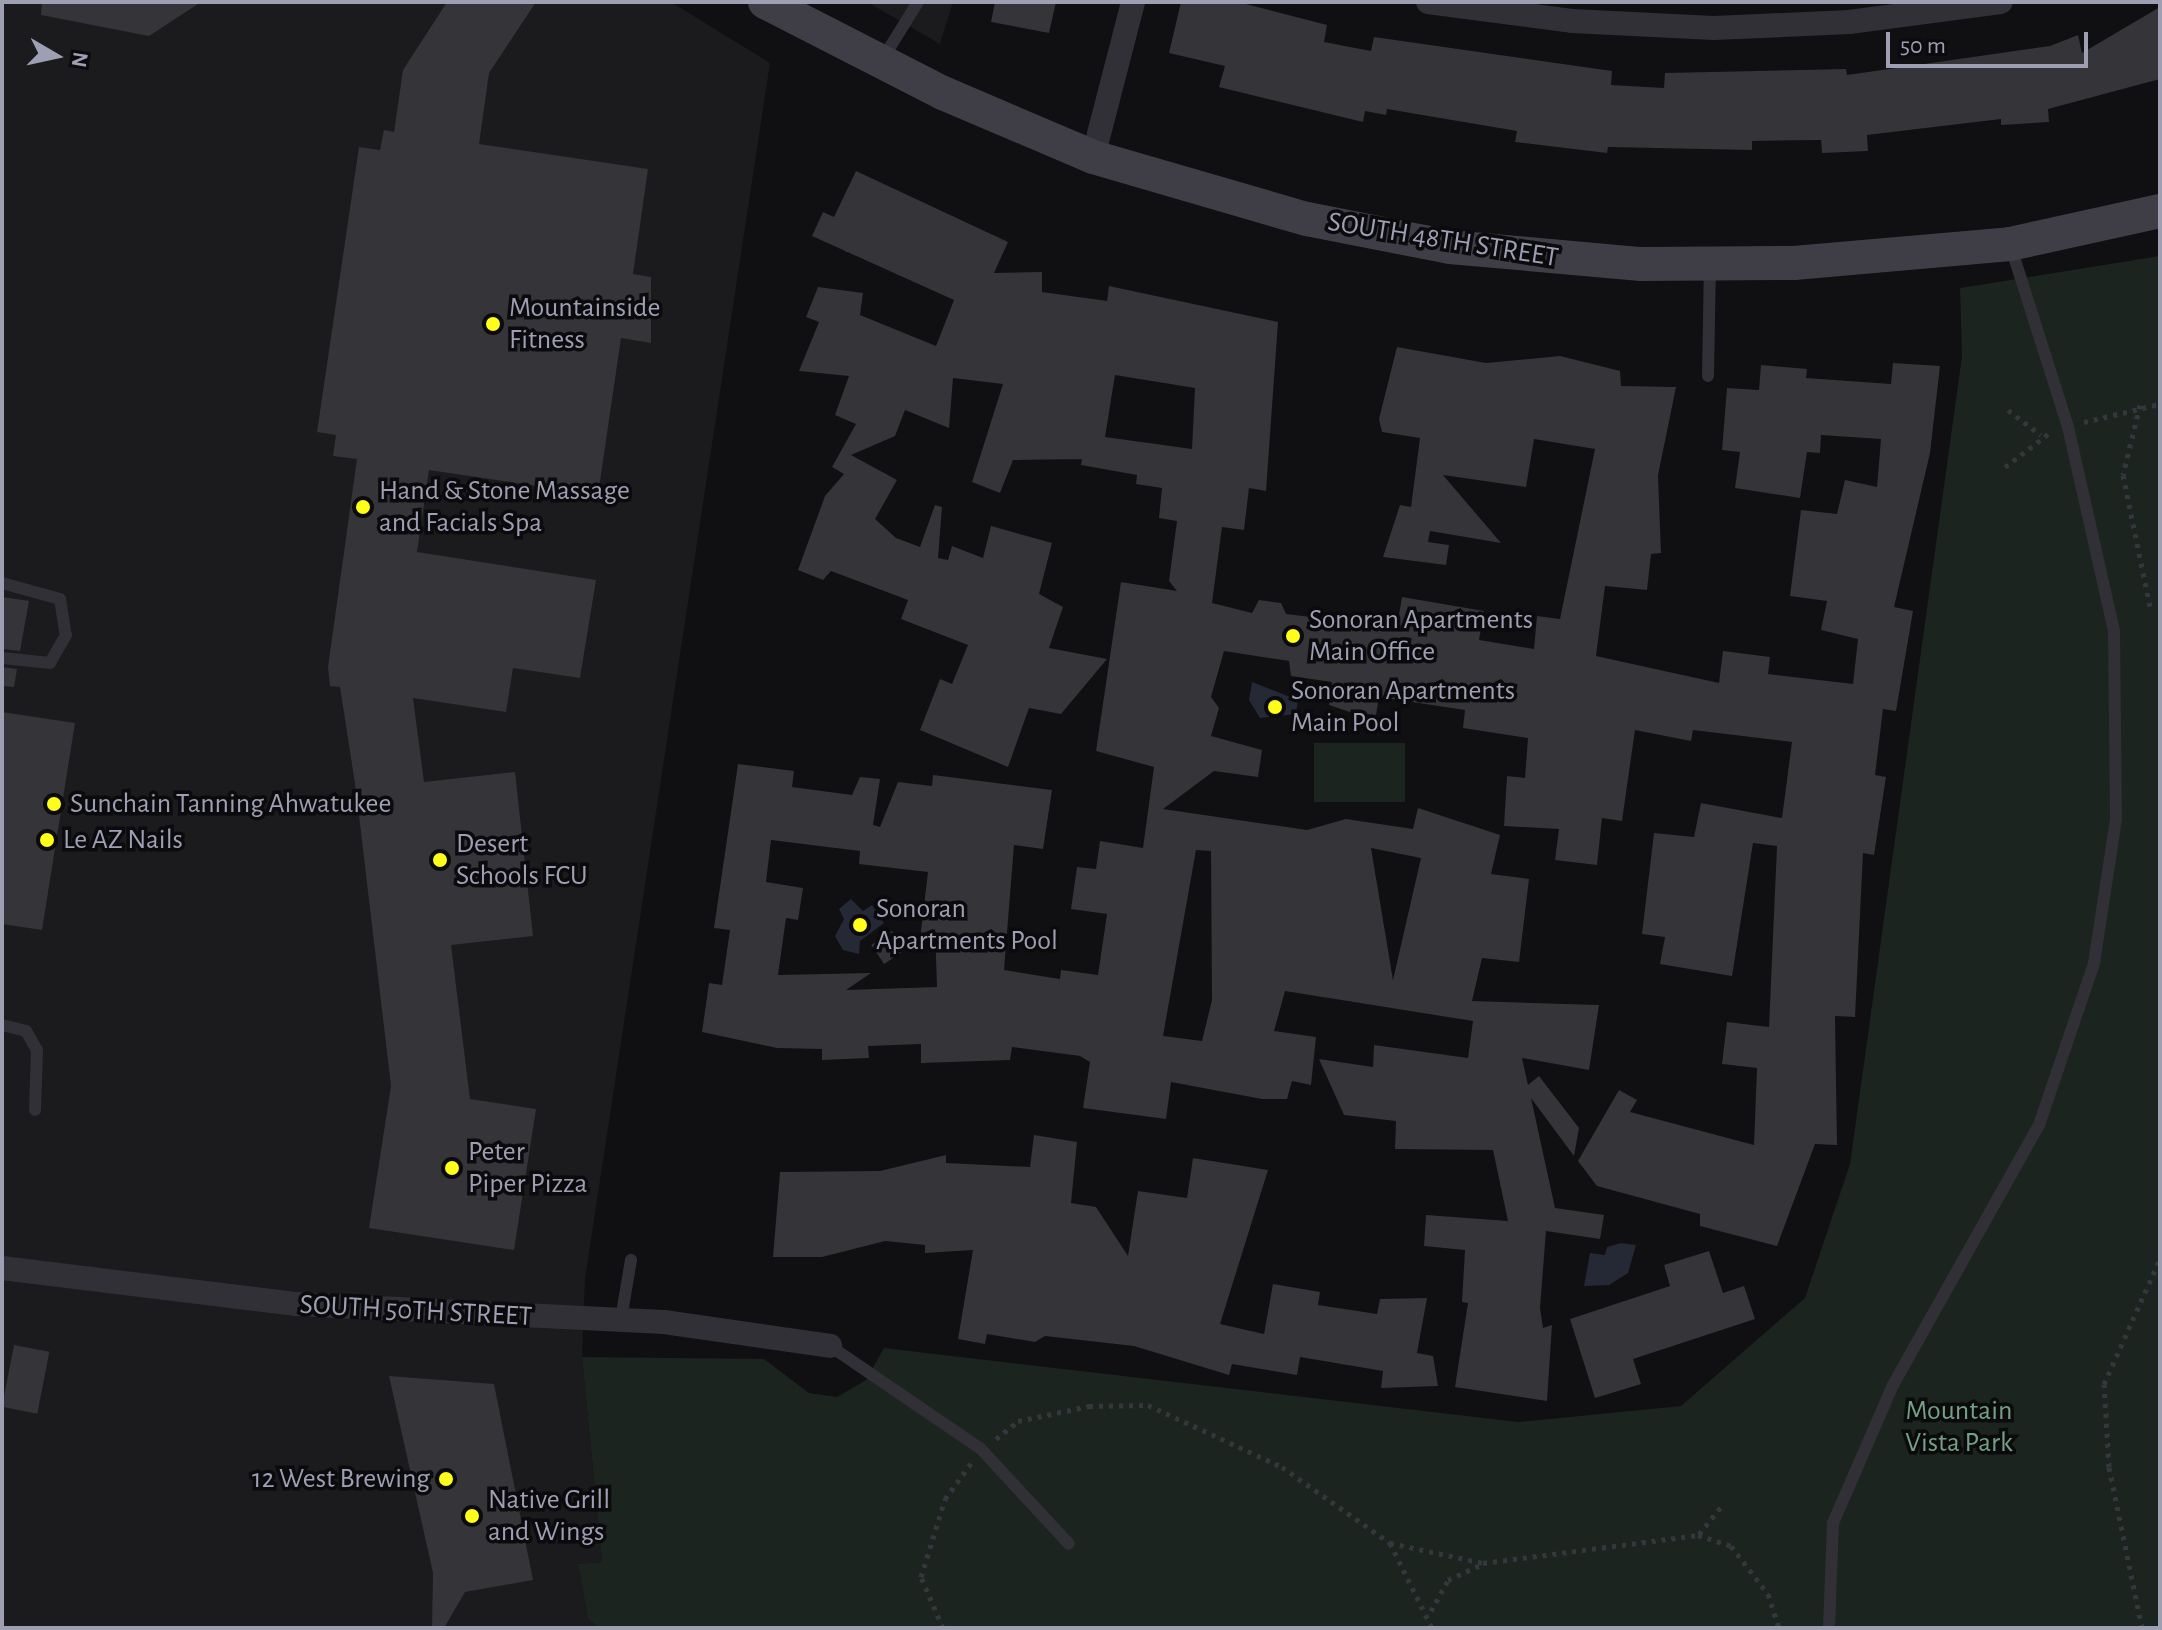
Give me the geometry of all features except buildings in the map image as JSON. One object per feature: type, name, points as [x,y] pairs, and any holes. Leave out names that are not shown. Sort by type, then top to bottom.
[{"type":"main road","name":"SOUTH 48TH STREET","points":[[765,2],[881,63],[1093,157],[1373,234],[1514,255],[1710,266],[2010,244],[2160,211]]},
{"type":"street","points":[[1093,157],[1133,2]]},
{"type":"street","points":[[1428,2],[1714,28],[1865,11],[2001,2]]},
{"type":"street","name":"SOUTH 50TH STREET","points":[[2,1268],[297,1304],[621,1319],[830,1346]]},
{"type":"lane","points":[[881,63],[918,2]]},
{"type":"lane","points":[[1829,1628],[1833,1523],[1893,1385],[2039,1125],[2094,963],[2116,820],[2114,631],[2068,427],[2010,244]]},
{"type":"lane","points":[[1708,376],[1710,266]]},
{"type":"lane","points":[[2,583],[60,599],[66,635],[50,663],[2,658]]},
{"type":"lane","points":[[2,1025],[26,1031],[37,1050],[35,1110]]},
{"type":"lane","points":[[621,1319],[631,1260]]},
{"type":"lane","points":[[830,1346],[981,1449],[1069,1544]]},
{"type":"path","points":[[2095,418],[2140,405],[2160,404]]},
{"type":"path","points":[[2140,405],[2123,475],[2151,611]]},
{"type":"path","points":[[2005,467],[2042,435],[2008,410]]},
{"type":"path","points":[[2142,1628],[2109,1467],[2104,1384],[2160,1259]]},
{"type":"path","points":[[943,1628],[921,1577],[945,1499],[981,1449],[1018,1421],[1089,1406],[1148,1405],[1282,1467],[1390,1543],[1483,1563]]},
{"type":"path","points":[[1698,1535],[1723,1504]]},
{"type":"path","points":[[1431,1612],[1448,1580],[1483,1563],[1698,1535],[1731,1546],[1768,1594],[1779,1628]]},
{"type":"path","points":[[1390,1543],[1431,1612],[1432,1628]]},
{"type":"shaded area","points":[[2,2],[671,2],[770,63],[585,1279],[582,1357],[602,1562],[578,1564],[588,1619],[600,1628],[2,1628]]},
{"type":"shaded area","points":[[867,2],[953,2],[940,44]]},
{"type":"green space","name":"Mountain Vista Park","points":[[2160,256],[2160,1628],[600,1628],[588,1619],[578,1564],[602,1562],[582,1357],[764,1359],[809,1393],[837,1397],[866,1380],[884,1348],[1518,1422],[1681,1406],[1805,1298],[1850,1164],[1962,356],[1960,288]]},
{"type":"green space","points":[[1314,743],[1405,743],[1405,802],[1314,802]]},
{"type":"water","name":"Sonoran Apartments Main Pool","points":[[1252,682],[1298,700],[1296,714],[1260,718],[1249,700]]},
{"type":"water","name":"Sonoran Apartments Pool","points":[[851,899],[863,911],[872,905],[884,923],[860,941],[859,954],[843,950],[835,936],[844,919],[839,909]]},
{"type":"water","points":[[1621,1243],[1636,1245],[1628,1273],[1609,1285],[1584,1286],[1590,1253],[1605,1255],[1607,1247]]},
{"type":"place","name":"Mountainside Fitness","points":[[493,324]]},
{"type":"place","name":"Hand & Stone Massage and Facials Spa","points":[[363,507]]},
{"type":"place","name":"Sonoran Apartments Main Office","points":[[1293,636]]},
{"type":"place","name":"Sonoran Apartments Main Pool","points":[[1275,707]]},
{"type":"place","name":"Sunchain Tanning Ahwatukee","points":[[54,804]]},
{"type":"place","name":"Le AZ Nails","points":[[47,840]]},
{"type":"place","name":"Desert Schools FCU","points":[[440,860]]},
{"type":"place","name":"Sonoran Apartments Pool","points":[[860,925]]},
{"type":"place","name":"Peter Piper Pizza","points":[[452,1168]]},
{"type":"place","name":"12 West Brewing","points":[[446,1479]]},
{"type":"place","name":"Native Grill and Wings","points":[[472,1516]]}]
